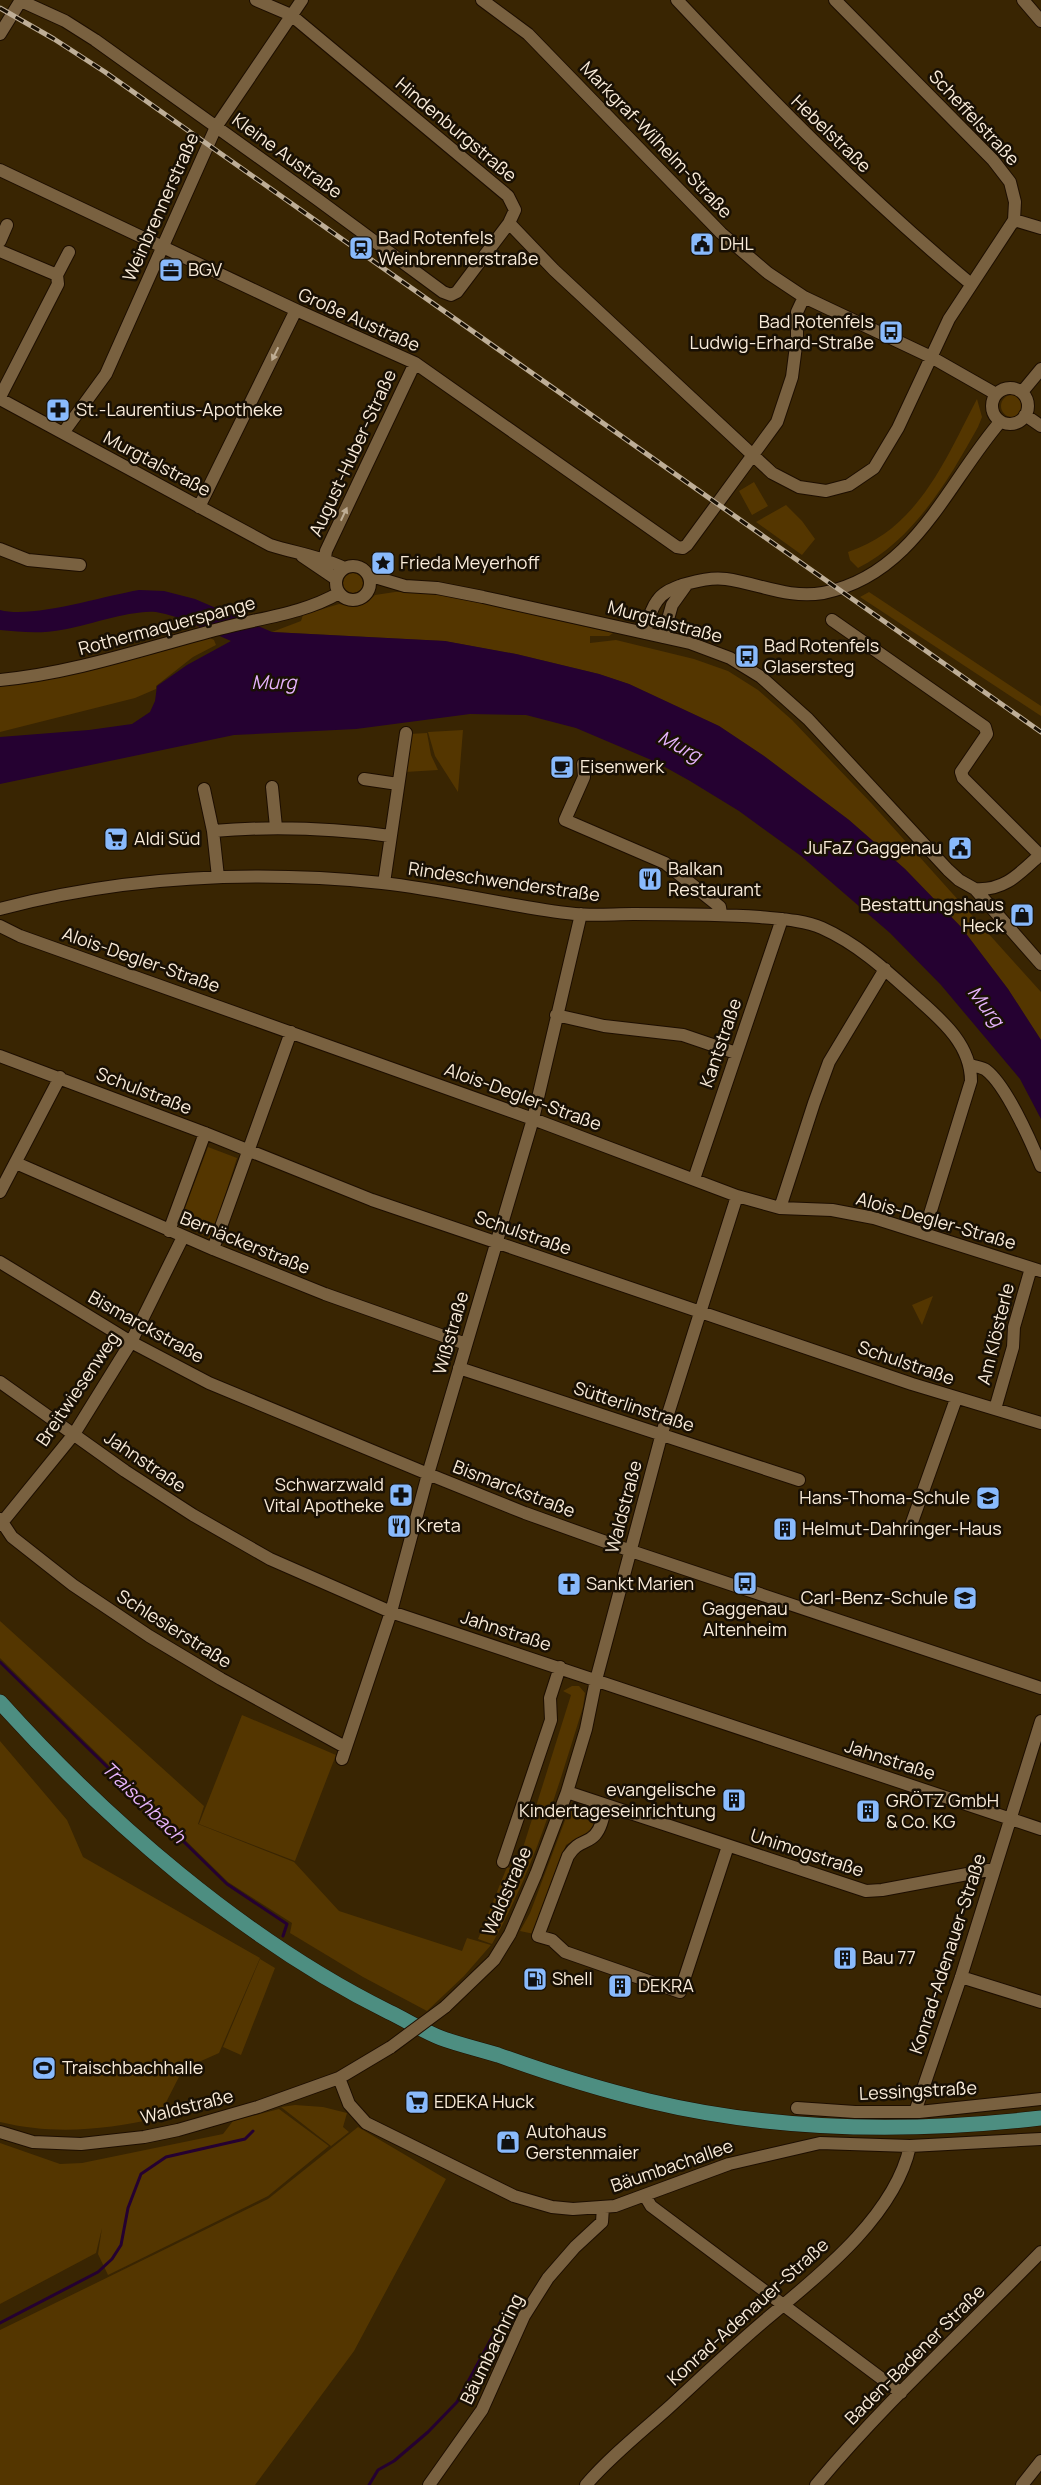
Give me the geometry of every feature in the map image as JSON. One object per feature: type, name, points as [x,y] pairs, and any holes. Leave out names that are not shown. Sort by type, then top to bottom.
[{"type":"main road","points":[[0,1702],[91,1794],[174,1869],[236,1918],[302,1962],[358,1996],[440,2037],[597,2088],[671,2106],[766,2121],[880,2129],[995,2123],[1041,2118]]},
{"type":"street","points":[[0,34],[16,4],[21,0]]},
{"type":"street","name":"Kleine Austraße","points":[[21,0],[64,21],[95,40],[450,296],[457,292],[509,223]]},
{"type":"street","name":"Hindenburgstraße","points":[[256,0],[291,15],[508,196],[515,210],[509,223]]},
{"type":"street","name":"Weinbrennerstraße","points":[[63,434],[106,374],[138,304],[161,246],[216,126],[302,0]]},
{"type":"street","name":"Markgraf-Wilhelm-Straße","points":[[482,0],[528,34],[744,255],[787,288],[848,320],[931,357],[996,394]]},
{"type":"street","name":"Hebelstraße","points":[[677,0],[817,146],[917,239],[971,284]]},
{"type":"street","name":"Scheffelstraße","points":[[835,0],[993,160],[1010,182],[1015,202],[1014,220]]},
{"type":"street","points":[[1022,0],[1041,21]]},
{"type":"street","name":"Große Austraße","points":[[0,170],[296,310],[415,363],[677,547],[683,548],[687,545],[752,455]]},
{"type":"street","points":[[509,223],[554,270],[778,477],[799,487],[826,491],[843,488],[856,482],[874,468],[886,450],[949,319],[1014,220],[1041,228]]},
{"type":"street","points":[[0,241],[7,225]]},
{"type":"street","points":[[0,398],[58,284],[57,275],[69,252]]},
{"type":"street","points":[[2,256],[57,275]]},
{"type":"street","points":[[752,455],[777,422],[786,397],[792,377],[797,338],[797,312],[804,297]]},
{"type":"street","points":[[199,507],[296,310]]},
{"type":"street","name":"August-Huber-Straße","points":[[325,558],[326,551],[415,363]]},
{"type":"street","points":[[1022,392],[1041,369]]},
{"type":"street","points":[[1008,387],[1022,392],[1028,403],[1025,415],[1014,423],[1000,422],[992,409],[996,394],[1008,387]]},
{"type":"street","name":"Murgtalstraße","points":[[0,398],[270,545],[300,555],[325,558],[344,568],[358,566],[368,575],[405,586],[464,593],[663,637],[715,652],[744,665],[761,677],[808,719],[948,870],[959,880],[976,889],[1041,964]]},
{"type":"street","points":[[1025,415],[1041,426]]},
{"type":"street","points":[[645,633],[658,599],[665,593],[687,584],[710,578],[726,579],[778,592],[806,594],[846,587],[871,574],[894,558],[920,534],[985,439],[1000,422]]},
{"type":"street","points":[[0,550],[28,560],[80,565]]},
{"type":"street","name":"Murgtalstraße","points":[[300,555],[336,579]]},
{"type":"street","points":[[339,593],[336,579],[344,568]]},
{"type":"street","points":[[368,575],[368,590]]},
{"type":"street","points":[[663,637],[672,606],[687,584]]},
{"type":"street","name":"Murgtalstraße","points":[[339,593],[348,600],[356,600],[364,596],[368,590],[405,586]]},
{"type":"street","name":"Rothermaquerspange","points":[[0,680],[81,667],[251,620],[315,606],[339,593]]},
{"type":"street","points":[[832,620],[985,727],[987,734],[961,772],[963,778],[1040,855],[1000,887],[989,890],[976,889]]},
{"type":"street","points":[[384,883],[406,733]]},
{"type":"street","points":[[583,764],[584,777],[566,820],[665,863],[720,907],[721,914]]},
{"type":"street","points":[[364,779],[398,784]]},
{"type":"street","points":[[272,787],[276,828]]},
{"type":"street","points":[[204,789],[213,831],[218,877]]},
{"type":"street","points":[[213,831],[315,827],[390,836]]},
{"type":"street","name":"Rindeschwenderstraße","points":[[0,909],[37,899],[117,885],[218,877],[278,876],[384,883],[580,914],[721,914],[782,919],[821,927],[850,942],[885,969],[943,1021],[959,1042],[971,1066]]},
{"type":"street","name":"Wißstraße","points":[[344,1753],[391,1612],[428,1474],[533,1119],[580,914]]},
{"type":"street","name":"Kantstraße","points":[[694,1179],[782,919]]},
{"type":"street","name":"Alois-Degler-Straße","points":[[0,926],[20,936],[533,1119],[737,1196],[780,1208],[832,1210],[874,1218],[1036,1269]]},
{"type":"street","points":[[780,1208],[829,1062],[885,969]]},
{"type":"street","points":[[556,1016],[604,1026],[683,1034],[736,1053]]},
{"type":"street","points":[[213,1249],[291,1032]]},
{"type":"street","name":"Schulstraße","points":[[0,1056],[60,1077],[249,1150],[372,1200],[956,1399],[1041,1423]]},
{"type":"street","points":[[924,1233],[972,1081],[971,1066],[985,1069],[997,1083],[1024,1128],[1041,1166]]},
{"type":"street","points":[[0,1192],[60,1077]]},
{"type":"street","points":[[169,1231],[205,1133]]},
{"type":"street","name":"Bernäckerstraße","points":[[16,1163],[182,1237],[325,1294],[466,1344]]},
{"type":"street","name":"Waldstraße","points":[[0,2132],[33,2142],[82,2144],[144,2137],[178,2130],[258,2107],[338,2078],[391,2048],[445,2007],[494,1960],[510,1934],[536,1874],[566,1792],[586,1729],[596,1680],[662,1433],[737,1196]]},
{"type":"street","name":"Breitwiesenweg","points":[[1,1522],[74,1434],[131,1342],[182,1237]]},
{"type":"street","name":"Bismarckstraße","points":[[0,1262],[131,1342],[209,1383],[428,1474],[525,1513],[631,1551],[870,1633],[1041,1688]]},
{"type":"street","name":"Am Klösterle","points":[[995,1409],[1013,1347],[1014,1327],[1036,1269]]},
{"type":"street","name":"Sütterlinstraße","points":[[459,1368],[662,1433],[799,1480]]},
{"type":"street","name":"Jahnstraße","points":[[0,1382],[125,1471],[193,1515],[270,1560],[391,1612],[1041,1829]]},
{"type":"street","points":[[910,1525],[956,1399]]},
{"type":"street","name":"Schlesierstraße","points":[[1,1522],[19,1543],[73,1585],[149,1636],[344,1753]]},
{"type":"street","points":[[503,1862],[551,1720],[550,1698],[560,1667]]},
{"type":"street","name":"Konrad-Adenauer-Straße","points":[[915,2112],[961,1978],[1041,1721]]},
{"type":"street","name":"Unimogstraße","points":[[566,1792],[866,1891],[882,1890],[994,1869]]},
{"type":"street","name":"Unimogstraße","points":[[605,1805],[603,1819],[594,1836],[574,1846],[568,1856],[538,1936],[552,1940],[565,1952],[680,1992],[728,1846]]},
{"type":"street","points":[[961,1978],[1041,2002]]},
{"type":"street","name":"Bäumbachallee","points":[[338,2078],[350,2104],[366,2123],[514,2196],[552,2207],[573,2209],[615,2206],[729,2164],[820,2142],[910,2146]]},
{"type":"street","name":"Lessingstraße","points":[[797,2108],[855,2112],[915,2112],[1041,2099]]},
{"type":"street","points":[[910,2146],[1041,2139]]},
{"type":"street","name":"Konrad-Adenauer-Straße","points":[[586,2485],[645,2429],[830,2264],[868,2225],[887,2200],[907,2159],[910,2146]]},
{"type":"street","points":[[644,2196],[651,2206],[901,2393]]},
{"type":"street","name":"Bäumbachring","points":[[429,2485],[482,2410],[524,2316],[548,2278],[575,2246],[602,2222],[603,2207]]},
{"type":"street","name":"Baden-Badener Straße","points":[[816,2485],[840,2456],[1041,2252]]},
{"type":"street","points":[[1022,2485],[1041,2462]]},
{"type":"shaded area","points":[[1008,395],[1016,395],[1023,402],[1023,410],[1016,417],[1008,417],[1001,410],[1001,402]]},
{"type":"shaded area","points":[[977,399],[982,417],[967,447],[942,487],[913,525],[878,556],[858,568],[850,560],[848,552],[872,541],[893,527],[911,510],[941,468]]},
{"type":"shaded area","points":[[754,482],[768,506],[752,515],[739,491]]},
{"type":"shaded area","points":[[786,505],[802,521],[815,539],[802,555],[756,522]]},
{"type":"shaded area","points":[[349,573],[357,573],[363,579],[363,587],[357,593],[349,593],[343,587],[343,579]]},
{"type":"shaded area","points":[[395,592],[432,592],[613,633],[609,636],[590,636],[590,643],[616,640],[694,659],[728,671],[758,690],[792,720],[872,804],[1041,992],[1041,1040],[1008,989],[961,927],[905,869],[849,820],[764,756],[719,726],[629,684],[599,674],[516,654],[444,641],[272,632],[301,621],[303,615],[339,604],[356,607],[368,602],[375,595]]},
{"type":"shaded area","points":[[869,592],[1041,706],[1041,716],[860,597]]},
{"type":"shaded area","points":[[210,638],[214,640],[216,645],[193,657],[156,686],[156,689],[135,698],[0,732],[0,686],[80,672],[132,660]]},
{"type":"shaded area","points":[[463,730],[458,792],[435,756],[428,732]]},
{"type":"shaded area","points":[[427,733],[431,755],[438,770],[405,772],[409,734]]},
{"type":"shaded area","points":[[208,1147],[237,1158],[211,1239],[179,1224]]},
{"type":"shaded area","points":[[933,1296],[922,1325],[912,1305]]},
{"type":"shaded area","points":[[0,1621],[204,1806],[198,1824],[294,1862],[339,1911],[462,1951],[467,1938],[491,1945],[464,1976],[427,2011],[363,1977],[290,1933],[292,1923],[228,1882],[0,1658]]},
{"type":"shaded area","points":[[572,1686],[579,1686],[585,1693],[574,1737],[533,1858],[492,1944],[478,1939],[507,1867],[516,1870],[571,1695],[563,1691]]},
{"type":"shaded area","points":[[242,1715],[336,1755],[295,1861],[199,1824]]},
{"type":"shaded area","points":[[0,1741],[67,1820],[83,1857],[260,1958],[219,2053],[183,2069],[158,2118],[118,2126],[59,2130],[40,2129],[0,2122]]},
{"type":"shaded area","points":[[576,1806],[596,1812],[594,1824],[582,1836],[566,1845],[534,1934],[520,1931],[530,1913],[569,1810]]},
{"type":"shaded area","points":[[260,1959],[275,1968],[241,2055],[223,2047]]},
{"type":"shaded area","points":[[295,2105],[323,2107],[347,2113],[343,2127],[349,2132],[331,2146],[281,2107]]},
{"type":"shaded area","points":[[279,2109],[329,2146],[268,2196],[108,2275],[98,2254],[102,2228],[96,2253],[0,2304],[0,2143],[60,2164],[82,2163],[223,2134],[233,2121]]},
{"type":"shaded area","points":[[358,2127],[446,2179],[354,2351],[255,2485],[0,2485],[0,2330],[268,2199]]},
{"type":"water","name":"Murg","points":[[139,590],[164,591],[195,599],[272,632],[445,641],[516,654],[599,674],[629,684],[719,726],[764,756],[849,820],[905,869],[961,927],[1008,989],[1041,1040],[1041,1119],[1020,1079],[941,985],[890,933],[801,856],[739,811],[690,781],[656,762],[576,728],[526,715],[470,714],[356,729],[234,735],[0,784],[0,737],[89,730],[132,724],[150,712],[155,701],[157,686],[187,665],[231,641],[184,620],[156,612],[122,615],[71,628],[46,632],[0,630],[0,610],[30,612],[68,606]]},
{"type":"waterway","name":"Traischbach","points":[[0,1662],[227,1884],[287,1924],[283,1936]]},
{"type":"waterway","name":"Traischbach","points":[[0,2323],[98,2272],[112,2259],[121,2245],[128,2208],[141,2174],[166,2157],[245,2139],[253,2131]]},
{"type":"waterway","points":[[369,2485],[378,2470],[394,2461],[428,2432],[457,2402],[509,2306]]},
{"type":"railway","points":[[0,8],[54,39],[105,72],[1041,732]]},
{"type":"place","name":"DHL","points":[[702,244]]},
{"type":"place","name":"Bad Rotenfels Weinbrennerstraße","points":[[361,248]]},
{"type":"place","name":"BGV","points":[[171,270]]},
{"type":"place","name":"Bad Rotenfels Ludwig-Erhard-Straße","points":[[891,332]]},
{"type":"place","name":"St.-Laurentius-Apotheke","points":[[58,410]]},
{"type":"place","name":"Frieda Meyerhoff","points":[[383,563]]},
{"type":"place","name":"Bad Rotenfels Glasersteg","points":[[747,656]]},
{"type":"place","name":"Eisenwerk","points":[[562,767]]},
{"type":"place","name":"Aldi Süd","points":[[116,839]]},
{"type":"place","name":"JuFaZ Gaggenau","points":[[960,848]]},
{"type":"place","name":"Balkan Restaurant","points":[[650,879]]},
{"type":"place","name":"Bestattungshaus Heck","points":[[1022,915]]},
{"type":"place","name":"Schwarzwald Vital Apotheke","points":[[401,1495]]},
{"type":"place","name":"Hans-Thoma-Schule","points":[[988,1498]]},
{"type":"place","name":"Kreta","points":[[399,1526]]},
{"type":"place","name":"Helmut-Dahringer-Haus","points":[[785,1529]]},
{"type":"place","name":"Gaggenau Altenheim","points":[[745,1583]]},
{"type":"place","name":"Sankt Marien","points":[[569,1584]]},
{"type":"place","name":"Carl-Benz-Schule","points":[[965,1598]]},
{"type":"place","name":"evangelische Kindertageseinrichtung","points":[[734,1800]]},
{"type":"place","name":"GRÖTZ GmbH & Co. KG","points":[[868,1811]]},
{"type":"place","name":"Bau 77","points":[[845,1958]]},
{"type":"place","name":"Shell","points":[[535,1979]]},
{"type":"place","name":"DEKRA","points":[[620,1986]]},
{"type":"place","name":"Traischbachhalle","points":[[44,2068]]},
{"type":"place","name":"EDEKA Huck","points":[[417,2102]]},
{"type":"place","name":"Autohaus Gerstenmaier","points":[[508,2142]]}]
